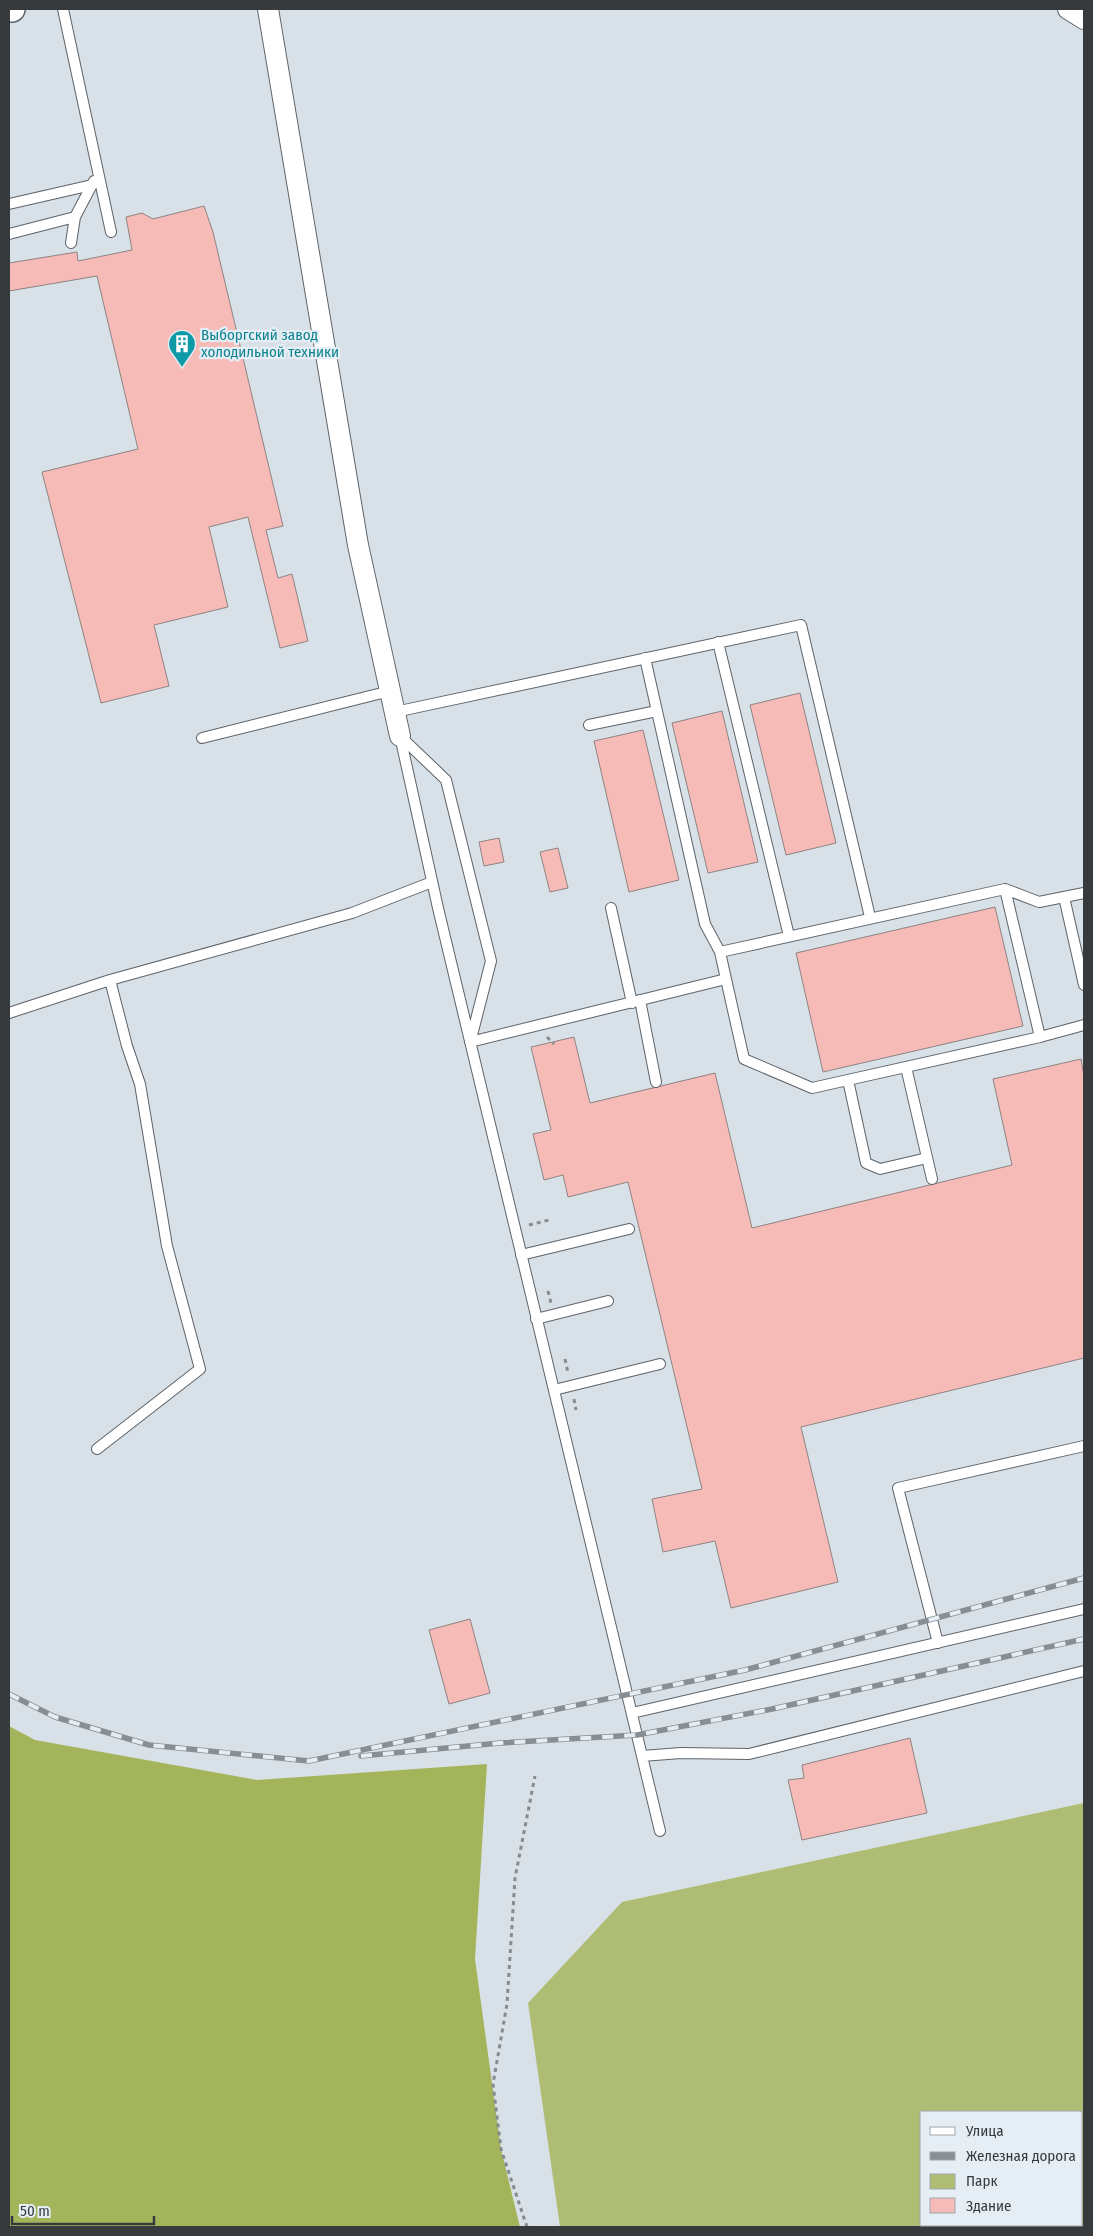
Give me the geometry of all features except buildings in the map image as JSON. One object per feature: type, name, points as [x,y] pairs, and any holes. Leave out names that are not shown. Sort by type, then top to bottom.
[{"type":"street","points":[[268,9],[358,545],[400,736]]},
{"type":"street","points":[[1068,9],[1084,19]]},
{"type":"lane","points":[[62,9],[111,232]]},
{"type":"lane","points":[[71,243],[75,218],[98,174]]},
{"type":"lane","points":[[9,204],[92,185]]},
{"type":"lane","points":[[9,234],[75,218]]},
{"type":"lane","points":[[395,712],[801,625],[870,917]]},
{"type":"lane","points":[[718,642],[789,936]]},
{"type":"lane","points":[[645,658],[705,924],[720,952],[744,1059],[812,1088],[1040,1037],[1084,1025]]},
{"type":"lane","points":[[202,738],[390,691]]},
{"type":"lane","points":[[589,725],[657,711]]},
{"type":"lane","points":[[400,736],[432,882],[660,1831]]},
{"type":"lane","points":[[400,736],[446,780],[491,961],[470,1042]]},
{"type":"lane","points":[[9,1013],[110,980],[352,913],[432,882]]},
{"type":"lane","points":[[1005,888],[1040,1037]]},
{"type":"lane","points":[[720,952],[1005,888],[1039,902],[1084,892]]},
{"type":"lane","points":[[1064,897],[1084,985]]},
{"type":"lane","points":[[612,908],[656,1082]]},
{"type":"lane","points":[[97,1449],[200,1369],[167,1246],[140,1084],[127,1046],[110,980]]},
{"type":"lane","points":[[470,1042],[726,980]]},
{"type":"lane","points":[[906,1067],[932,1179]]},
{"type":"lane","points":[[848,1080],[866,1163],[880,1169],[927,1158]]},
{"type":"lane","points":[[521,1255],[629,1229]]},
{"type":"lane","points":[[536,1319],[608,1301]]},
{"type":"lane","points":[[554,1390],[660,1364]]},
{"type":"lane","points":[[938,1643],[898,1488],[1084,1446]]},
{"type":"lane","points":[[632,1713],[1084,1609]]},
{"type":"lane","points":[[642,1756],[681,1753],[749,1754],[1084,1671]]},
{"type":"path","points":[[527,2227],[501,2149],[493,2084],[507,2004],[515,1878],[535,1776]]},
{"type":"green space","points":[[9,1726],[35,1740],[257,1780],[487,1764],[475,1959],[501,2149],[520,2227],[9,2227]]},
{"type":"green space","points":[[1084,1803],[1084,2227],[560,2227],[528,2003],[622,1902]]},
{"type":"railway","points":[[9,1694],[55,1717],[149,1745],[309,1761],[745,1670],[1084,1578]]},
{"type":"railway","points":[[361,1756],[500,1743],[637,1735],[772,1709],[1084,1639]]},
{"type":"place","name":"Выборгский завод холодильной техники","points":[[182,368]]}]
